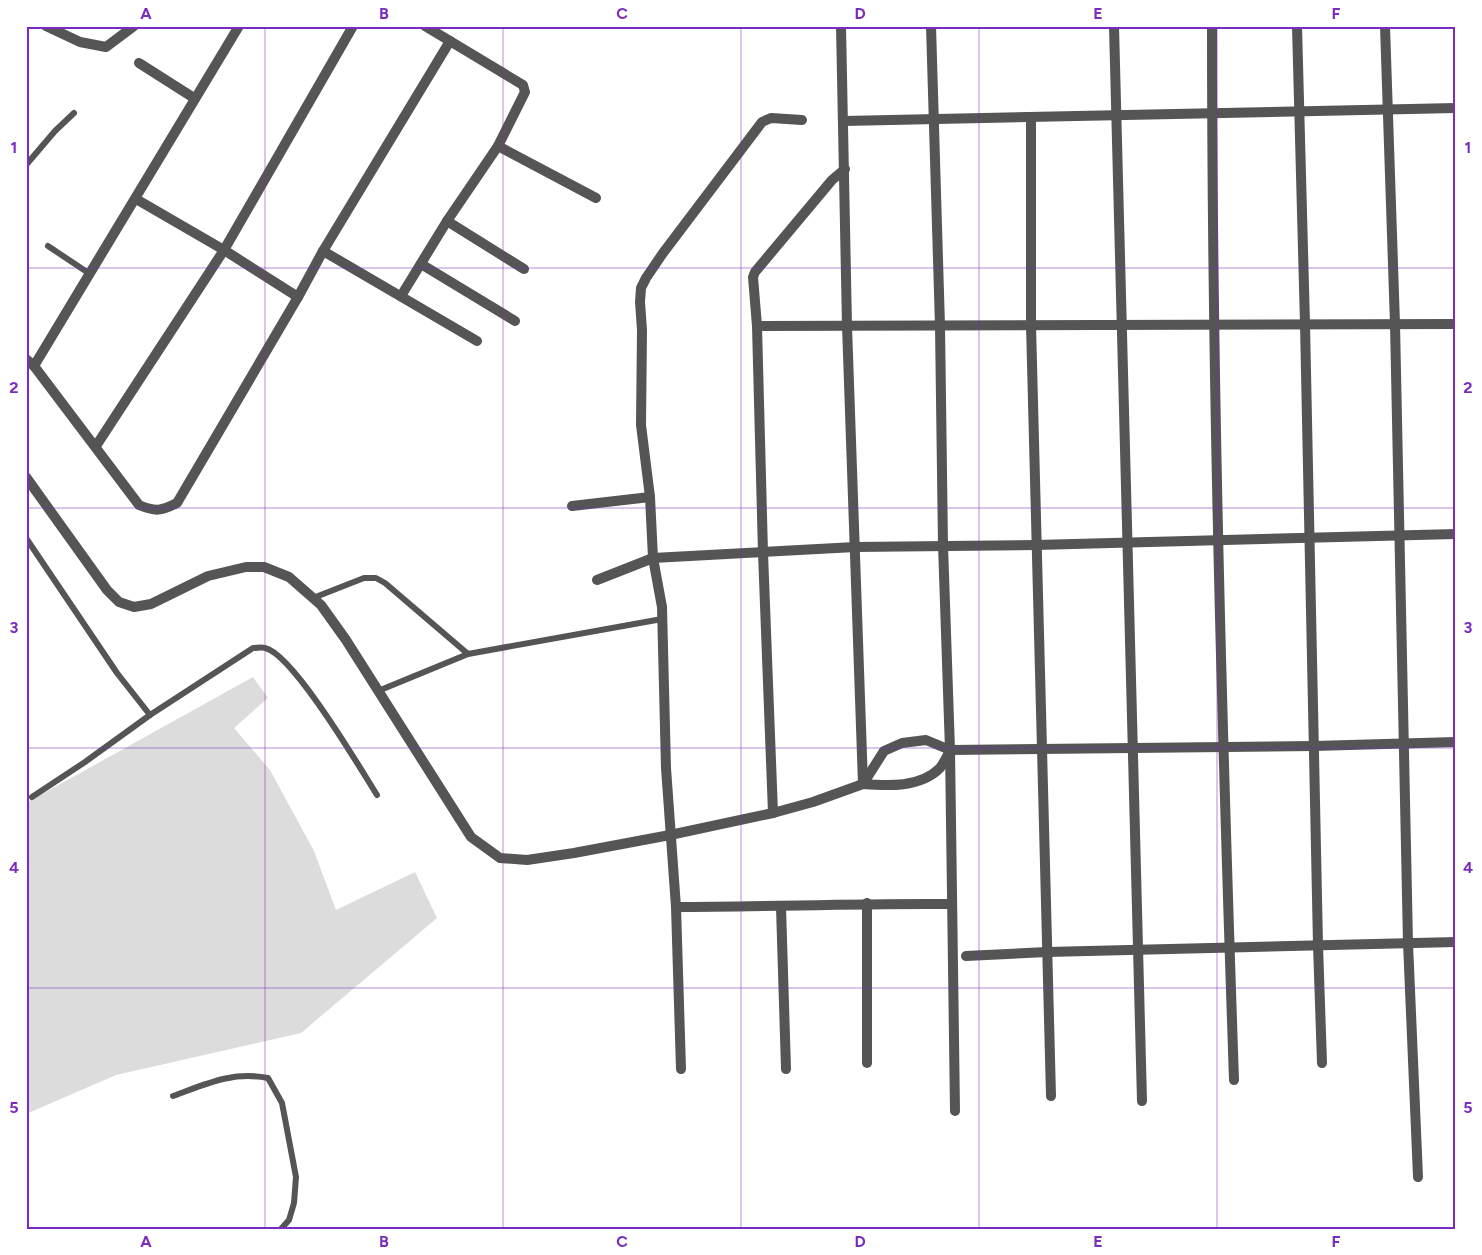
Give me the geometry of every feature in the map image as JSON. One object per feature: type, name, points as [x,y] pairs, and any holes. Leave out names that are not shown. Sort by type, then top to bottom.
[{"type":"street","points":[[46,26],[80,42],[106,47],[134,26]]},
{"type":"street","points":[[239,26],[90,274],[30,362],[96,446],[139,505],[152,510],[166,509],[177,503],[323,251],[450,41]]},
{"type":"street","points":[[96,446],[224,250],[353,26]]},
{"type":"street","points":[[401,296],[447,222],[498,146],[525,92],[525,88],[522,85],[425,26]]},
{"type":"street","points":[[841,26],[847,326],[863,784]]},
{"type":"street","points":[[931,26],[940,326],[943,545],[950,750],[955,1111]]},
{"type":"street","points":[[1114,26],[1142,1101]]},
{"type":"street","points":[[1212,26],[1213,325],[1222,746],[1234,1080]]},
{"type":"street","points":[[1297,26],[1322,1063]]},
{"type":"street","points":[[1385,26],[1395,324],[1408,943],[1418,1176]]},
{"type":"street","points":[[140,63],[194,98]]},
{"type":"street","points":[[844,121],[1456,108]]},
{"type":"street","points":[[681,1069],[676,906],[666,768],[662,607],[653,558],[650,497],[642,426],[641,288],[663,253],[762,122],[771,118],[802,120]]},
{"type":"street","points":[[1031,118],[1031,325],[1051,1096]]},
{"type":"street","points":[[498,146],[596,198]]},
{"type":"street","points":[[773,813],[757,326],[753,277],[755,272],[832,180],[844,169]]},
{"type":"street","points":[[136,199],[224,250],[298,297]]},
{"type":"street","points":[[447,222],[524,269]]},
{"type":"street","points":[[323,251],[477,341]]},
{"type":"street","points":[[421,264],[515,321]]},
{"type":"street","points":[[757,326],[1456,324]]},
{"type":"street","points":[[26,477],[107,590],[120,602],[134,606],[151,604],[208,576],[246,568],[264,568],[289,577],[321,605],[346,640],[471,837],[500,858],[527,860],[574,854],[773,813],[813,802],[863,784],[891,786],[909,784],[941,767],[950,750]]},
{"type":"street","points":[[572,506],[650,497]]},
{"type":"street","points":[[597,580],[653,558],[854,547],[1036,545],[1456,534]]},
{"type":"street","points":[[863,784],[884,751],[902,743],[926,740],[950,750],[1314,746],[1456,742]]},
{"type":"street","points":[[676,906],[781,906],[867,903],[951,904]]},
{"type":"street","points":[[867,903],[867,1063]]},
{"type":"street","points":[[781,906],[786,1069]]},
{"type":"street","points":[[966,956],[1047,952],[1456,942]]},
{"type":"lane","points":[[26,165],[55,131],[74,113]]},
{"type":"lane","points":[[48,246],[90,274]]},
{"type":"lane","points":[[26,538],[117,673],[150,716]]},
{"type":"lane","points":[[313,598],[364,578],[376,578],[385,583],[468,654]]},
{"type":"lane","points":[[378,691],[468,654],[662,619]]},
{"type":"lane","points":[[32,796],[86,762],[150,716],[254,648],[266,648],[276,654],[309,688],[377,795]]},
{"type":"lane","points":[[173,1096],[236,1075],[268,1078],[282,1103],[296,1177],[294,1203],[290,1220],[281,1229]]},
{"type":"shaded area","points":[[253,677],[268,698],[234,728],[270,770],[314,851],[336,910],[415,872],[437,918],[301,1033],[116,1075],[26,1114],[26,803]]}]
